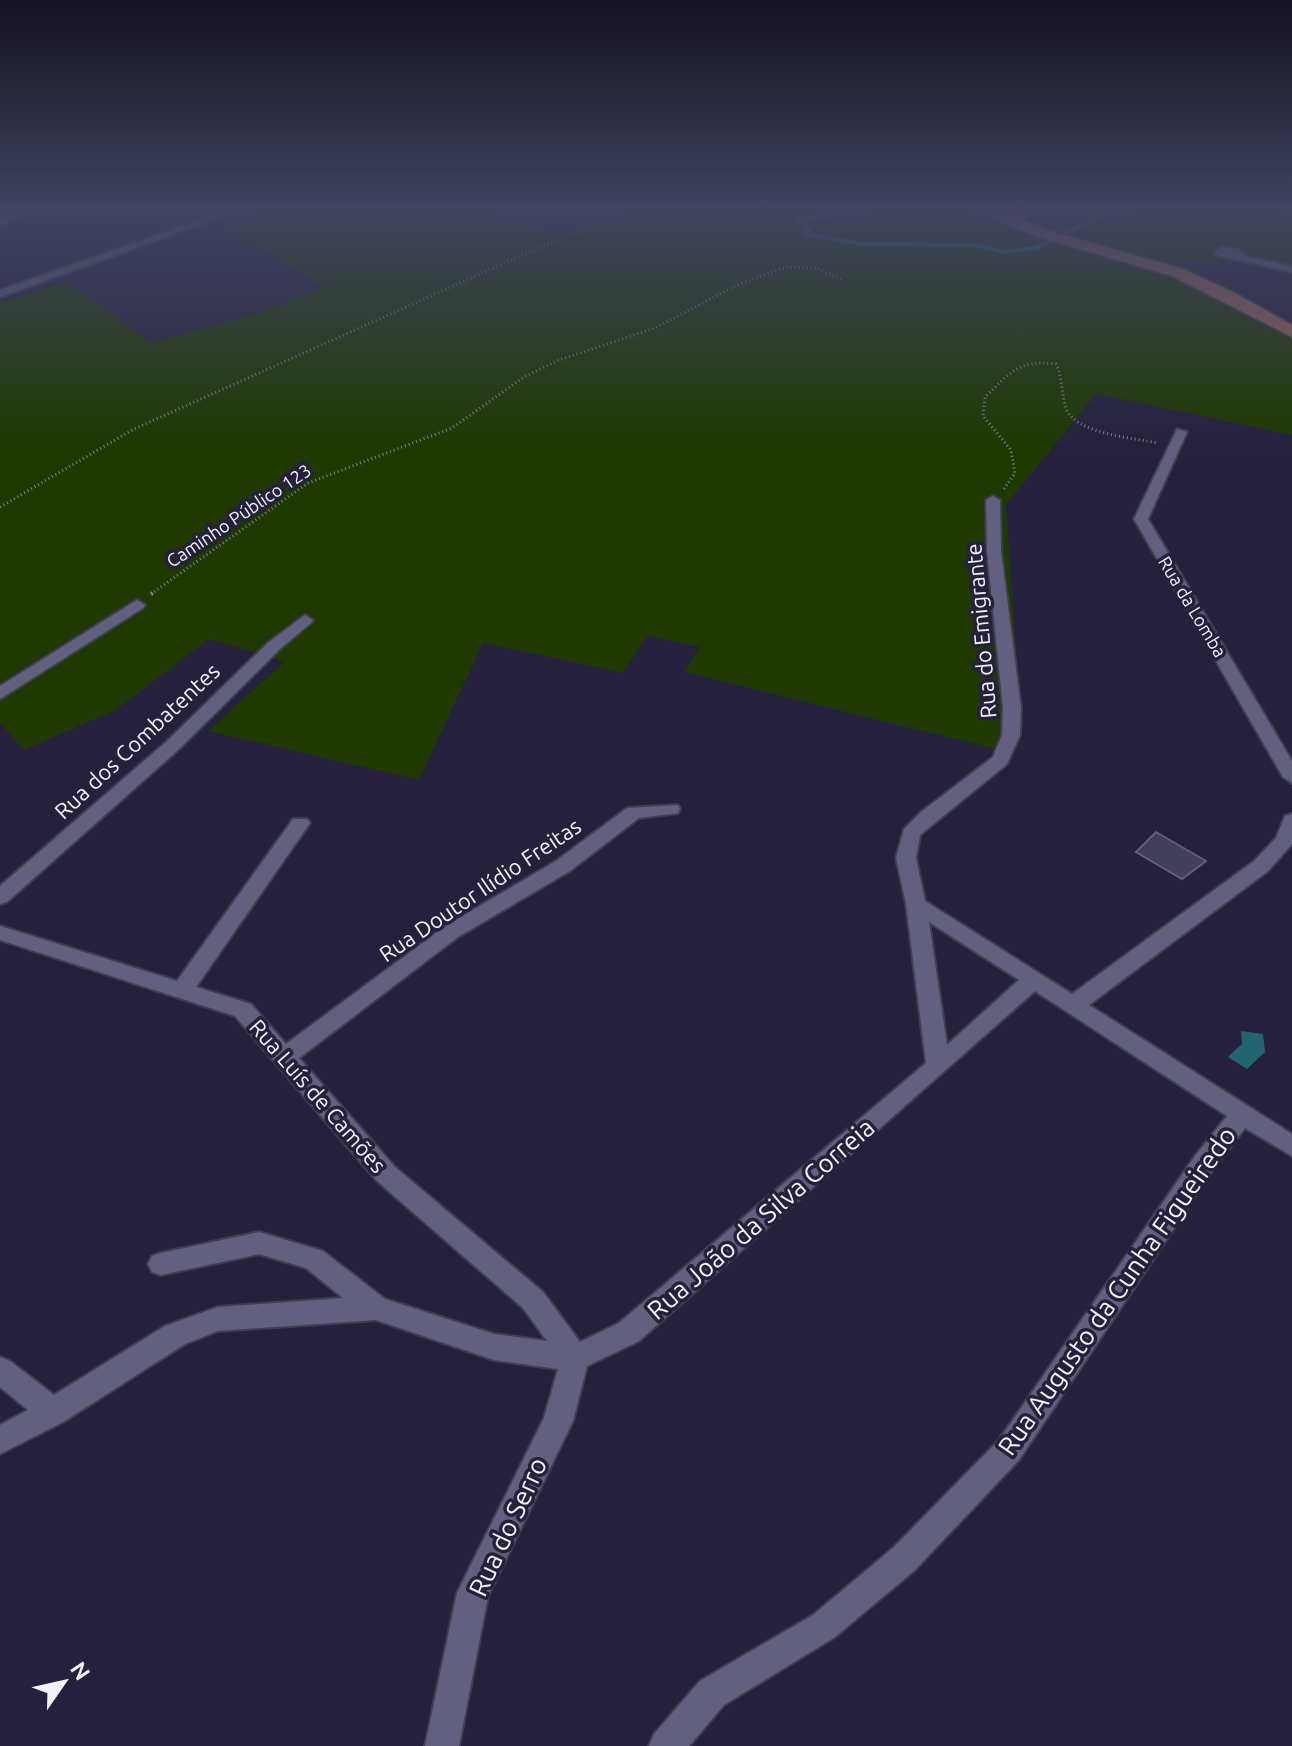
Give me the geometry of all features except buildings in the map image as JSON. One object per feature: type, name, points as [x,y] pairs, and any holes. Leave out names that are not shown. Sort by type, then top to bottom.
[{"type":"main road","points":[[1211,287],[1292,332]]},
{"type":"street","name":"Rua da Lomba","points":[[1178,439],[1141,519],[1292,777]]},
{"type":"street","name":"Rua do Emigrante","points":[[938,1066],[916,904],[906,858],[911,833],[928,816],[1001,760],[1011,735],[1012,708],[994,551],[993,500]]},
{"type":"street","points":[[0,694],[137,605]]},
{"type":"street","name":"Rua dos Combatentes","points":[[0,897],[172,746],[275,645],[305,620]]},
{"type":"street","name":"Rua Doutor Ilídio Freitas","points":[[284,1057],[451,932],[563,866],[634,812],[671,809]]},
{"type":"street","points":[[1073,1005],[1261,866],[1285,840],[1292,820]]},
{"type":"street","points":[[183,989],[300,823]]},
{"type":"street","points":[[916,904],[1292,1146]]},
{"type":"street","name":"Rua Luís de Camões","points":[[0,933],[243,1010],[386,1174],[533,1300],[575,1358]]},
{"type":"street","name":"Rua João da Silva Correia","points":[[575,1358],[629,1332],[938,1066],[1033,980]]},
{"type":"street","name":"Rua Augusto da Cunha Figueiredo","points":[[666,1746],[712,1693],[824,1626],[904,1559],[1009,1450],[1204,1163],[1242,1114]]},
{"type":"street","points":[[161,1264],[259,1243],[314,1259],[376,1308],[494,1347],[575,1358]]},
{"type":"street","points":[[0,1440],[53,1412],[175,1335],[218,1319],[376,1308]]},
{"type":"street","name":"Rua do Serro","points":[[442,1746],[473,1593],[558,1421],[575,1358]]},
{"type":"street","points":[[0,1370],[53,1412]]},
{"type":"path","points":[[0,507],[144,424],[450,287]]},
{"type":"path","name":"Caminho Público 123","points":[[137,605],[308,483],[452,428],[524,377],[559,360],[655,328],[732,287]]},
{"type":"path","points":[[993,500],[1015,473],[1011,450],[983,416],[985,397],[1012,371],[1035,361],[1056,364],[1065,384],[1067,411],[1077,422],[1096,429],[1178,439]]},
{"type":"shaded area","points":[[50,287],[75,287],[152,343],[263,312],[326,288],[1200,287],[1292,339],[1292,435],[1096,394],[1006,505],[1020,707],[1020,730],[1012,753],[685,672],[700,647],[648,636],[623,673],[483,643],[419,780],[208,731],[285,662],[209,639],[116,710],[24,750],[0,723],[0,303]]},
{"type":"shaded area","points":[[1241,1031],[1263,1034],[1265,1052],[1247,1069],[1228,1057],[1242,1044]]}]
